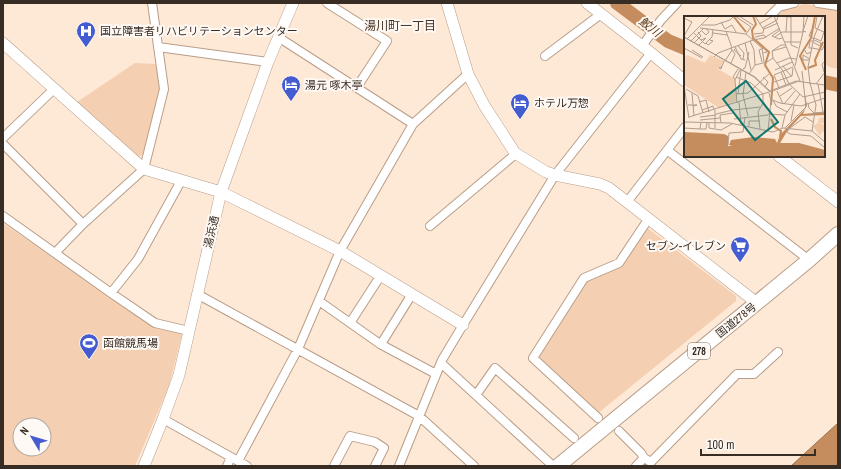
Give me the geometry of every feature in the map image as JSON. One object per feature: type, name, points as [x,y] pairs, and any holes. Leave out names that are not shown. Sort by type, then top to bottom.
[{"type":"highway","name":"国道278号","points":[[558,466],[809,260],[838,234]]},
{"type":"street","points":[[56,253],[83,224],[144,169],[164,89],[152,3]]},
{"type":"street","name":"湯浜通","points":[[144,466],[163,420],[178,375],[221,192],[268,62],[293,3]]},
{"type":"street","points":[[327,3],[387,41],[357,87]]},
{"type":"street","points":[[447,3],[468,74],[484,105],[515,153],[546,172],[600,184],[609,188],[757,303]]},
{"type":"street","points":[[587,3],[644,42],[651,53],[684,81]]},
{"type":"street","points":[[644,42],[677,3]]},
{"type":"street","points":[[770,16],[779,7],[794,3]]},
{"type":"street","points":[[818,3],[838,6]]},
{"type":"street","points":[[545,56],[601,14]]},
{"type":"street","points":[[278,37],[413,124]]},
{"type":"street","points":[[3,43],[144,169],[221,192],[340,251],[464,325]]},
{"type":"street","points":[[158,47],[268,62]]},
{"type":"street","points":[[400,466],[441,364],[555,175],[651,53]]},
{"type":"street","points":[[227,466],[234,459],[298,349],[340,251],[413,124],[468,74]]},
{"type":"street","points":[[3,138],[54,89]]},
{"type":"street","points":[[627,202],[684,128]]},
{"type":"street","points":[[3,144],[83,224]]},
{"type":"street","points":[[667,150],[809,260]]},
{"type":"street","points":[[430,226],[515,153]]},
{"type":"street","points":[[780,157],[838,202]]},
{"type":"street","points":[[111,293],[138,259],[181,181]]},
{"type":"street","points":[[3,216],[155,323],[189,331]]},
{"type":"street","points":[[598,418],[533,358],[584,278],[620,262],[645,224]]},
{"type":"street","points":[[350,323],[381,275]]},
{"type":"street","points":[[197,294],[419,416],[474,466]]},
{"type":"street","points":[[381,344],[412,294]]},
{"type":"street","points":[[319,301],[381,344],[436,374]]},
{"type":"street","points":[[619,431],[644,458],[651,462],[737,374],[754,374],[778,352]]},
{"type":"street","points":[[441,364],[553,466]]},
{"type":"street","points":[[476,395],[495,368],[574,438]]},
{"type":"street","points":[[163,420],[247,466]]},
{"type":"street","points":[[334,466],[350,436],[375,442],[384,448],[374,466]]},
{"type":"street","points":[[636,466],[644,458]]},
{"type":"shaded area","points":[[805,4],[838,9],[838,69],[829,67],[825,64],[825,16],[776,16],[788,8]]},
{"type":"shaded area","points":[[135,63],[156,64],[161,88],[143,154],[137,158],[77,102]]},
{"type":"shaded area","name":"函館競馬場","points":[[3,223],[155,328],[182,334],[169,386],[135,466],[3,466]]},
{"type":"shaded area","points":[[646,227],[736,296],[736,301],[597,414],[537,358],[585,282],[622,265]]},
{"type":"shaded area","points":[[838,423],[838,466],[791,466]]},
{"type":"waterway","name":"鮫川","points":[[617,3],[668,41],[684,48]]},
{"type":"waterway","name":"鮫川","points":[[825,82],[838,85]]},
{"type":"place","name":"国立障害者リハビリテーションセンター","points":[[86,48]]},
{"type":"place","name":"湯元 啄木亭","points":[[291,102]]},
{"type":"place","name":"ホテル万惣","points":[[520,120]]},
{"type":"place","name":"セブン-イレブン","points":[[740,263]]},
{"type":"place","name":"函館競馬場","points":[[89,360]]},
{"type":"district","name":"湯川町一丁目","points":[[400,26]]}]
